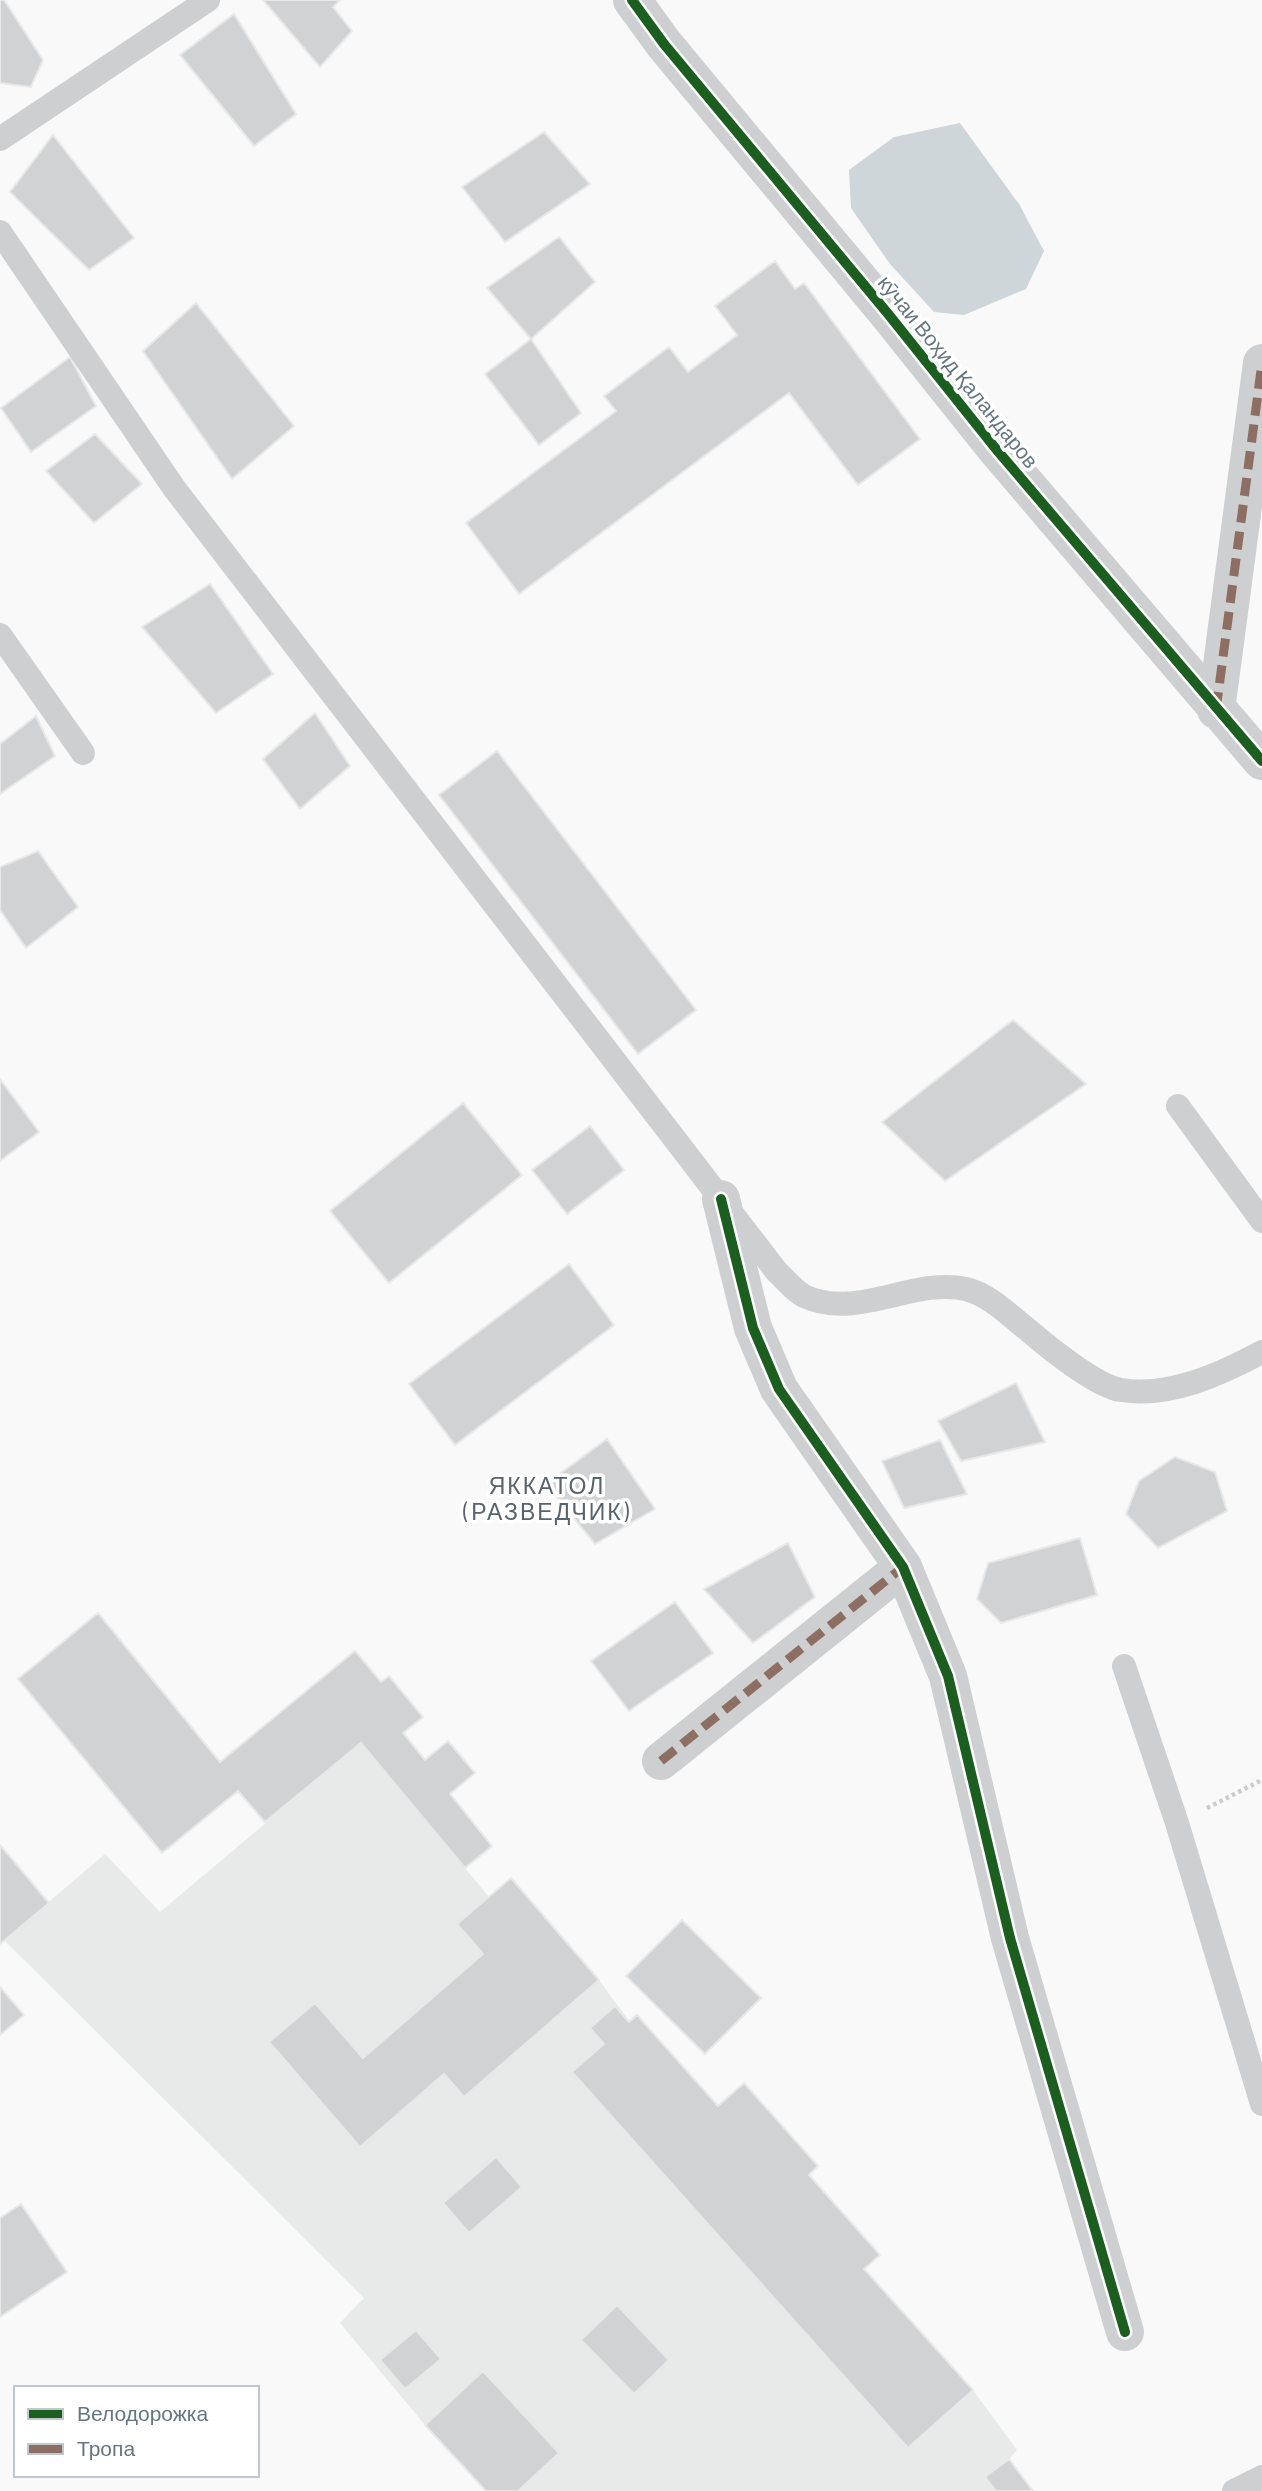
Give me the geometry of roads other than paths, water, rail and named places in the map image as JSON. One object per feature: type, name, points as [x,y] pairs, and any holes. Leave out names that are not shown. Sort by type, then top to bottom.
[{"type":"street","name":"кӯчаи Воҳид Қаландаров","points":[[632,0],[664,44],[890,315],[996,449],[1262,761]]},
{"type":"street","points":[[1216,710],[1262,363]]},
{"type":"street","points":[[721,1199],[753,1328],[779,1389],[903,1567],[948,1676],[1010,1938],[1125,2332]]},
{"type":"street","points":[[661,1762],[903,1567]]},
{"type":"lane","points":[[0,139],[208,0]]},
{"type":"lane","points":[[0,232],[174,488],[777,1272],[803,1296],[829,1303],[854,1303],[931,1290],[966,1289],[992,1301],[1065,1361],[1119,1390],[1169,1389],[1226,1371],[1262,1352]]},
{"type":"lane","points":[[0,635],[83,753]]},
{"type":"lane","points":[[1178,1106],[1262,1221]]},
{"type":"lane","points":[[1124,1667],[1177,1823],[1262,2104]]},
{"type":"lane","points":[[1234,2491],[1262,2476]]},
{"type":"district","name":"ЯККАТОЛ (РАЗВЕДЧИК)","points":[[547,1498]]}]
